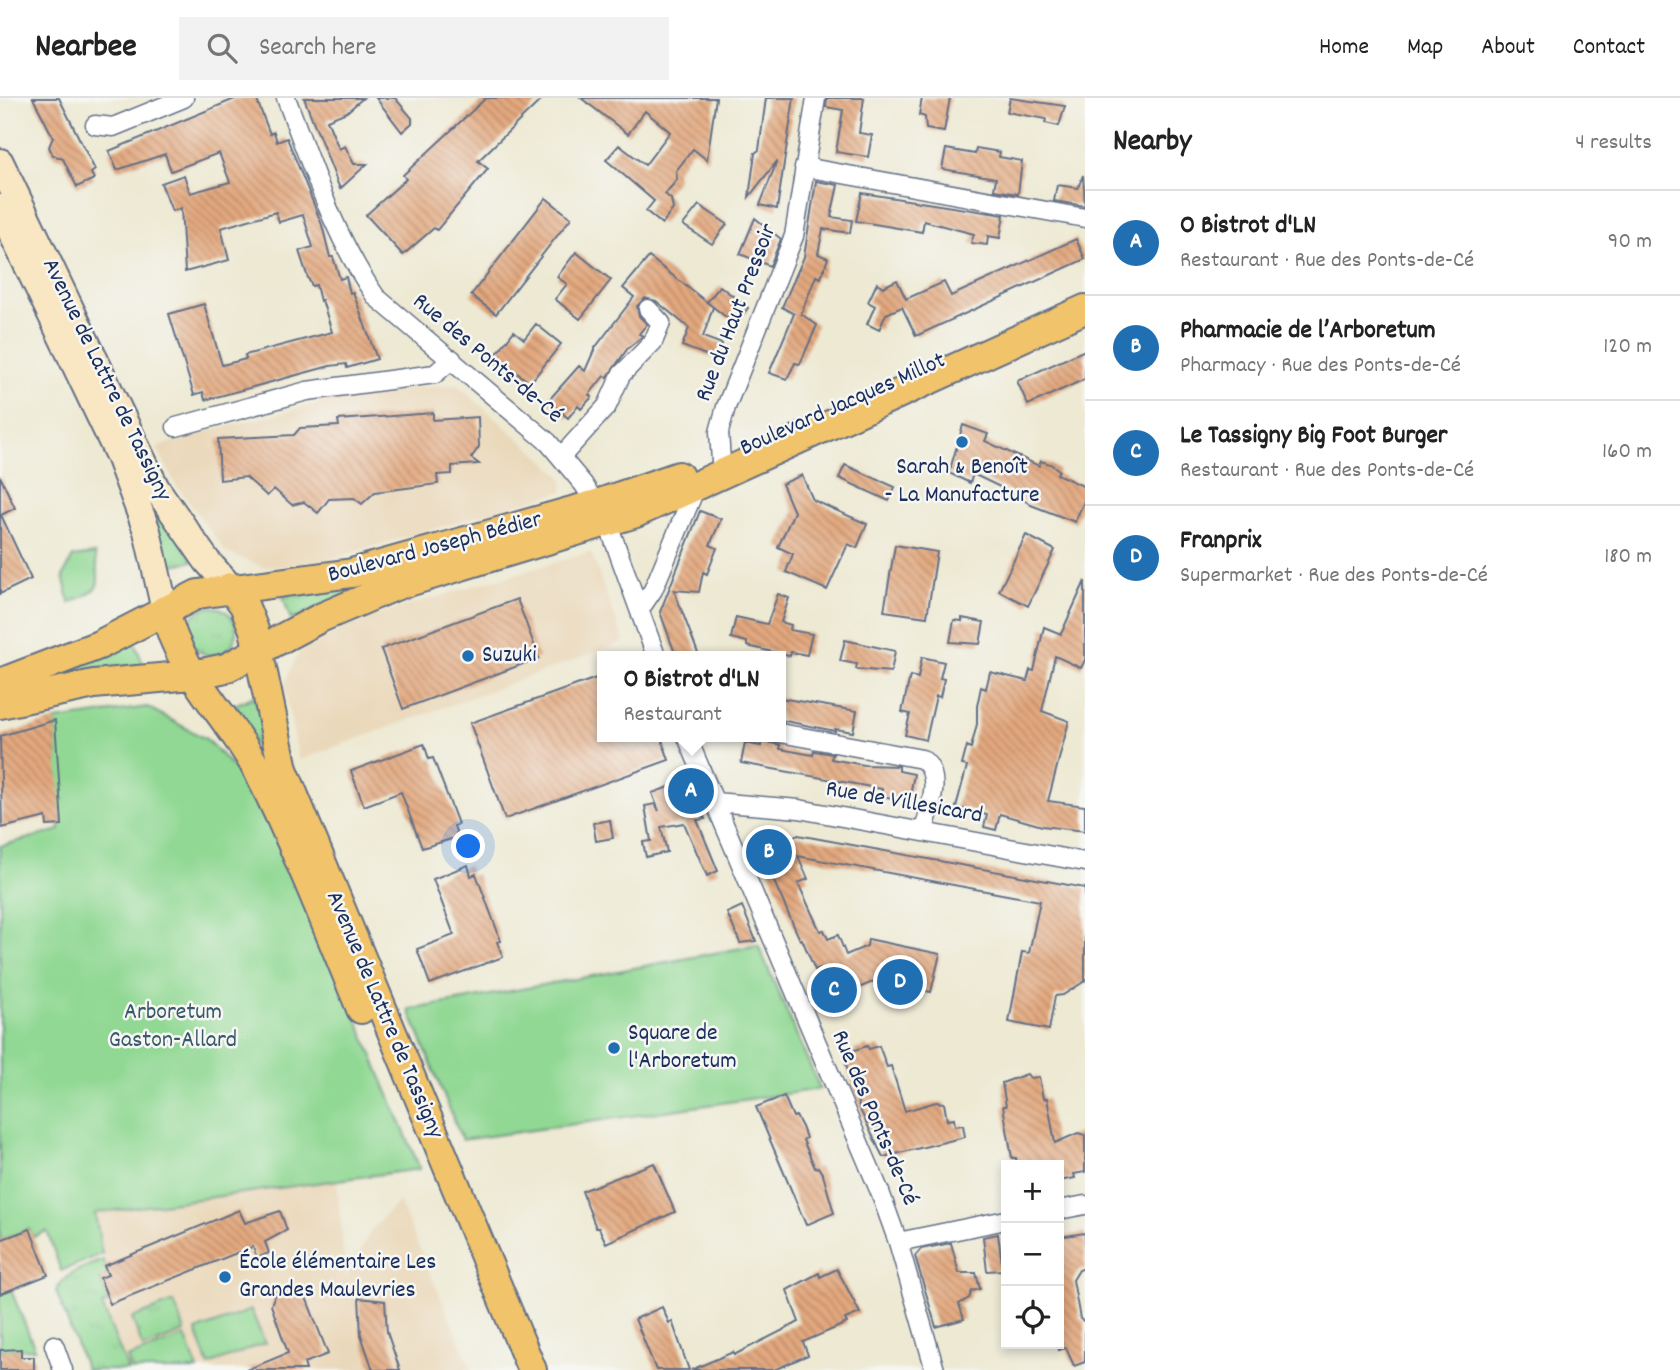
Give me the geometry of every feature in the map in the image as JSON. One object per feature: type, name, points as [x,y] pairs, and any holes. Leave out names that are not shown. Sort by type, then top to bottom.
[{"type":"main road","name":"Boulevard Jacques Millot","points":[[602,514],[1085,295]]},
{"type":"main road","name":"Boulevard Jacques Millot","points":[[602,514],[696,487],[1085,309]]},
{"type":"main road","name":"Boulevard Joseph Bédier","points":[[230,587],[352,573],[602,514]]},
{"type":"main road","name":"Boulevard Joseph Bédier","points":[[258,653],[320,618],[396,586],[602,514]]},
{"type":"main road","points":[[0,683],[99,645],[198,594],[230,587],[252,621],[258,653],[226,668],[192,675],[103,682],[0,704]]},
{"type":"main road","points":[[165,610],[173,640],[192,675]]},
{"type":"main road","name":"Avenue de Lattre de Tassigny","points":[[258,653],[283,769],[532,1370]]},
{"type":"main road","name":"Avenue de Lattre de Tassigny","points":[[192,675],[226,719],[262,779],[512,1370]]},
{"type":"street","points":[[95,125],[113,127],[184,98]]},
{"type":"street","name":"Rue des Ponts-de-Cé","points":[[286,98],[343,243],[359,273],[376,297],[452,359],[561,457],[602,514],[654,651]]},
{"type":"street","name":"Rue du Haut Pressoir","points":[[721,461],[719,432],[726,407],[794,236],[816,98]]},
{"type":"street","name":"Avenue de Lattre de Tassigny","points":[[0,162],[156,488],[206,561],[230,587]]},
{"type":"street","points":[[804,167],[1085,218]]},
{"type":"street","name":"Avenue de Lattre de Tassigny","points":[[0,208],[127,476],[147,531],[165,610]]},
{"type":"street","points":[[561,457],[607,406],[621,375],[653,342],[661,329],[662,323],[648,309]]},
{"type":"street","points":[[176,427],[306,391],[435,374],[452,359]]},
{"type":"street","points":[[640,610],[653,590],[696,487]]},
{"type":"street","points":[[786,734],[922,759],[932,767],[934,779],[924,830]]},
{"type":"street","name":"Rue des Ponts-de-Cé","points":[[689,742],[880,1192],[898,1242],[935,1370]]},
{"type":"street","name":"Rue de Villesicard","points":[[714,802],[769,804],[924,830],[1085,862]]},
{"type":"street","points":[[1064,1209],[1085,1205]]},
{"type":"street","points":[[898,1242],[1001,1221]]},
{"type":"street","points":[[54,1345],[63,1370]]},
{"type":"shaded area","points":[[456,384],[562,477],[564,491],[310,565],[263,567],[226,552],[176,485],[157,447],[208,431],[317,404],[319,397]]},
{"type":"shaded area","points":[[591,552],[624,642],[299,760],[284,684],[299,652],[358,620]]},
{"type":"shaded area","name":"École élémentaire Les Grandes Maulevries","points":[[337,1181],[346,1278],[371,1230],[399,1201],[472,1370],[128,1370],[102,1305],[109,1302],[100,1278],[108,1275],[95,1214]]},
{"type":"green space","points":[[122,442],[193,561],[168,566]]},
{"type":"green space","points":[[95,554],[97,586],[70,603],[63,576],[73,557]]},
{"type":"green space","points":[[364,585],[291,620],[283,597]]},
{"type":"green space","points":[[212,607],[229,614],[236,631],[229,648],[212,655],[195,648],[188,631],[195,614]]},
{"type":"green space","points":[[134,641],[143,664],[64,673]]},
{"type":"green space","points":[[255,696],[275,774],[230,707]]},
{"type":"green space","name":"Arboretum Gaston-Allard","points":[[147,707],[206,739],[265,800],[420,1169],[95,1213],[102,1254],[61,1271],[47,1231],[33,1237],[29,1229],[0,1240],[0,846],[60,830],[55,720]]},
{"type":"green space","name":"Square de l'Arboretum","points":[[758,945],[820,1089],[462,1140],[409,1010]]},
{"type":"green space","points":[[103,1260],[108,1275],[100,1279],[109,1302],[102,1305],[128,1370],[86,1370],[56,1291],[70,1275]]},
{"type":"green space","points":[[11,1290],[35,1349],[0,1350],[0,1292]]},
{"type":"green space","points":[[174,1302],[185,1332],[143,1348],[132,1318]]},
{"type":"green space","points":[[251,1310],[265,1343],[209,1365],[196,1331]]},
{"type":"green space","points":[[185,1336],[198,1370],[132,1370],[127,1358]]},
{"type":"building","points":[[33,98],[59,98],[95,170],[91,173],[94,179],[77,187],[63,159],[53,155],[49,147],[53,137]]},
{"type":"building","points":[[237,98],[256,98],[270,134],[274,132],[277,142],[287,138],[322,225],[330,257],[333,257],[340,279],[346,277],[350,293],[353,292],[377,359],[347,368],[346,364],[330,366],[205,400],[203,392],[194,395],[169,314],[204,304],[222,365],[246,359],[245,355],[332,332],[316,285],[312,286],[308,278],[299,251],[313,247],[303,215],[279,222],[276,212],[221,228],[229,260],[185,272],[181,208],[172,211],[161,183],[184,175],[190,193],[230,182],[219,153],[171,171],[165,154],[117,170],[109,151]]},
{"type":"building","points":[[304,98],[363,98],[347,112],[327,120],[339,149],[345,146],[354,164],[367,164],[340,189]]},
{"type":"building","points":[[376,98],[395,98],[412,118],[412,123],[402,132]]},
{"type":"building","points":[[486,98],[543,98],[478,161],[488,169],[437,230],[434,228],[403,255],[366,215],[406,179],[403,175]]},
{"type":"building","points":[[581,98],[716,98],[707,160],[693,149],[676,171],[677,180],[665,194],[671,199],[673,209],[662,224],[646,211],[654,201],[606,160],[619,145],[645,165],[670,132],[645,111],[628,134]]},
{"type":"building","points":[[766,98],[794,98],[777,209],[760,205],[777,161],[749,197]]},
{"type":"building","points":[[827,98],[864,98],[859,133],[872,135],[868,157],[836,152],[843,110],[826,107]]},
{"type":"building","points":[[922,98],[950,98],[944,132],[926,129],[925,117],[919,115]]},
{"type":"building","points":[[1010,98],[1065,106],[1059,126],[1045,123],[1046,119],[1007,112]]},
{"type":"building","points":[[976,148],[1000,152],[999,157],[1022,161],[1018,194],[994,190],[996,178],[942,169],[946,149],[975,154]]},
{"type":"building","points":[[1083,175],[1085,206],[1054,201],[1057,185],[1078,188]]},
{"type":"building","points":[[816,181],[838,185],[831,217],[852,220],[850,233],[823,229],[818,254],[828,258],[821,278],[816,276],[801,314],[817,325],[800,364],[795,363],[787,379],[769,373],[794,314],[782,307],[804,257]]},
{"type":"building","points":[[862,193],[1004,215],[1000,238],[988,236],[987,245],[971,243],[974,234],[924,221],[922,232],[856,221]]},
{"type":"building","points":[[546,198],[571,218],[496,314],[471,295]]},
{"type":"building","points":[[699,205],[727,224],[712,244],[683,225]]},
{"type":"building","points":[[755,218],[781,239],[770,266],[740,254]]},
{"type":"building","points":[[1076,239],[1085,259],[916,336],[902,307],[886,314],[879,330],[867,324],[875,306],[868,302],[877,283],[883,287],[897,280],[906,299],[944,282],[951,296]]},
{"type":"building","points":[[576,252],[611,280],[580,319],[555,299],[567,284],[557,277]]},
{"type":"building","points":[[649,257],[713,307],[703,337],[722,344],[716,359],[682,346],[689,328],[656,301],[645,298],[637,306],[639,316],[647,324],[639,334],[643,336],[628,348],[607,378],[604,376],[589,395],[592,397],[581,409],[578,406],[568,418],[548,401],[579,366],[585,371],[595,348],[634,297],[623,288]]},
{"type":"building","points":[[720,286],[748,308],[738,321],[726,317],[707,302]]},
{"type":"building","points":[[536,324],[561,344],[530,383],[495,356],[514,331],[524,339]]},
{"type":"building","points":[[1085,350],[1085,379],[1028,405],[1017,381]]},
{"type":"building","points":[[433,413],[433,420],[478,417],[479,447],[471,458],[479,464],[452,466],[452,474],[437,475],[438,484],[375,492],[362,504],[354,498],[329,499],[318,513],[304,502],[292,505],[274,489],[267,496],[246,477],[220,480],[218,439],[294,435],[300,428],[339,426],[338,420]]},
{"type":"building","points":[[963,425],[988,434],[985,441],[1039,466],[1041,461],[1050,464],[1059,470],[1057,474],[1085,487],[1085,499],[1075,522],[1031,505],[1019,496],[973,474],[970,483],[949,473]]},
{"type":"building","points":[[845,465],[895,487],[889,501],[839,478]]},
{"type":"building","points":[[802,475],[813,500],[867,524],[857,548],[848,544],[827,590],[786,572],[793,554],[778,547],[794,512],[782,484]]},
{"type":"building","points":[[0,476],[15,508],[1,515],[31,579],[0,594]]},
{"type":"building","points":[[700,511],[721,519],[710,545],[717,548],[707,574],[703,572],[699,592],[674,590],[697,651],[674,651],[660,612]]},
{"type":"building","points":[[1026,535],[1055,550],[1028,606],[999,591]]},
{"type":"building","points":[[895,545],[937,552],[927,617],[884,611]]},
{"type":"building","points":[[1085,581],[1085,660],[1081,668],[1055,656],[1042,711],[1069,721],[1048,801],[1085,806],[1085,831],[1042,826],[1000,814],[996,830],[984,827],[987,815],[956,807],[967,766],[962,765],[967,746],[971,748],[977,724],[981,687],[986,689],[990,672],[1027,681],[1030,670],[1034,671],[1044,627],[1061,634]]},
{"type":"building","points":[[778,594],[789,598],[781,622],[791,625],[790,630],[812,634],[807,655],[791,652],[790,656],[786,655],[786,651],[768,651],[747,646],[747,642],[731,638],[736,617],[767,624]]},
{"type":"building","points":[[517,599],[539,658],[403,709],[381,649]]},
{"type":"building","points":[[962,618],[984,622],[980,644],[950,642],[954,620],[962,621]]},
{"type":"building","points":[[845,640],[895,651],[891,672],[856,669],[857,664],[840,661]]},
{"type":"building","points":[[922,657],[944,662],[940,678],[944,679],[940,697],[936,696],[926,740],[905,735],[910,714],[902,712],[910,676],[918,678]]},
{"type":"building","points":[[597,678],[597,742],[663,742],[669,760],[505,819],[470,723]]},
{"type":"building","points":[[786,699],[857,711],[853,732],[786,721]]},
{"type":"building","points":[[55,720],[62,825],[47,826],[46,817],[2,828],[0,736]]},
{"type":"building","points":[[762,742],[766,742],[780,745],[780,749],[813,755],[814,751],[833,754],[831,759],[864,765],[899,766],[899,771],[914,774],[909,801],[881,796],[882,789],[741,763],[745,743],[761,746]]},
{"type":"building","points":[[424,744],[429,759],[433,758],[458,824],[454,826],[458,837],[422,848],[401,792],[364,806],[351,771]]},
{"type":"building","points":[[689,780],[705,819],[697,820],[718,871],[707,876],[684,823],[661,827],[667,852],[646,857],[643,842],[651,841],[645,806],[655,804],[659,811],[652,793]]},
{"type":"building","points":[[610,820],[613,838],[596,841],[593,823]]},
{"type":"building","points":[[798,835],[1085,888],[1085,981],[1063,995],[1055,996],[1049,1030],[1009,1022],[1022,952],[1029,953],[1040,901],[798,856],[808,879],[798,883],[820,931],[824,930],[828,939],[838,935],[846,955],[867,946],[868,939],[940,954],[931,992],[875,981],[833,999],[820,968],[815,970],[802,939],[800,940],[760,850]]},
{"type":"building","points":[[468,865],[471,876],[476,874],[501,941],[497,942],[503,957],[430,984],[417,949],[454,935],[433,879]]},
{"type":"building","points":[[742,906],[756,941],[740,943],[727,913]]},
{"type":"building","points":[[867,1046],[869,1049],[879,1046],[887,1067],[891,1066],[905,1111],[936,1102],[944,1103],[947,1120],[954,1119],[955,1126],[963,1125],[965,1137],[883,1157],[860,1110],[845,1061],[855,1050]]},
{"type":"building","points":[[1027,1074],[1030,1078],[1039,1077],[1043,1099],[1047,1098],[1055,1143],[1078,1133],[1085,1135],[1085,1172],[1064,1180],[1064,1160],[1012,1158],[1002,1083]]},
{"type":"building","points":[[784,1096],[793,1117],[796,1116],[802,1127],[806,1138],[803,1140],[815,1168],[818,1167],[823,1175],[834,1213],[806,1225],[756,1107]]},
{"type":"building","points":[[654,1163],[675,1212],[606,1243],[599,1228],[596,1228],[582,1191]]},
{"type":"building","points":[[239,1210],[245,1223],[280,1211],[287,1230],[265,1242],[269,1253],[257,1258],[253,1247],[249,1248],[110,1304],[100,1278],[108,1275],[104,1266]]},
{"type":"building","points":[[30,1229],[48,1275],[0,1294],[0,1240]]},
{"type":"building","points":[[1085,1233],[1085,1268],[1079,1270],[1073,1280],[1080,1319],[1085,1322],[1085,1362],[1074,1366],[1064,1349],[1064,1236]]},
{"type":"building","points":[[998,1234],[1001,1270],[987,1271],[983,1237]]},
{"type":"building","points":[[951,1243],[959,1273],[976,1273],[980,1289],[972,1291],[969,1298],[959,1304],[964,1319],[936,1327],[915,1256],[921,1249]]},
{"type":"building","points":[[837,1269],[860,1313],[845,1319],[847,1323],[803,1342],[808,1355],[774,1370],[691,1370],[733,1352],[734,1355],[799,1322],[787,1290],[819,1273],[820,1277]]},
{"type":"building","points":[[287,1287],[304,1292],[328,1354],[304,1363],[306,1370],[246,1370],[288,1353],[271,1305],[276,1292]]},
{"type":"building","points":[[359,1298],[385,1301],[387,1332],[400,1370],[373,1370],[361,1335]]},
{"type":"building","points":[[662,1307],[669,1323],[672,1321],[689,1370],[656,1370],[635,1319]]},
{"type":"building","points":[[21,1349],[21,1357],[34,1357],[34,1370],[0,1370],[0,1350]]},
{"type":"place","name":"Sarah & Benoît - La Manufacture","points":[[962,442]]},
{"type":"place","name":"Suzuki","points":[[468,656]]},
{"type":"place","name":"O Bistrot d'LN","points":[[691,791]]},
{"type":"place","name":"Pharmacie de l’Arboretum","points":[[769,852]]},
{"type":"place","name":"Franprix","points":[[900,982]]},
{"type":"place","name":"Le Tassigny Big Foot Burger","points":[[834,990]]},
{"type":"place","name":"Square de l'Arboretum","points":[[614,1048]]},
{"type":"place","name":"École élémentaire Les Grandes Maulevries","points":[[225,1277]]}]
